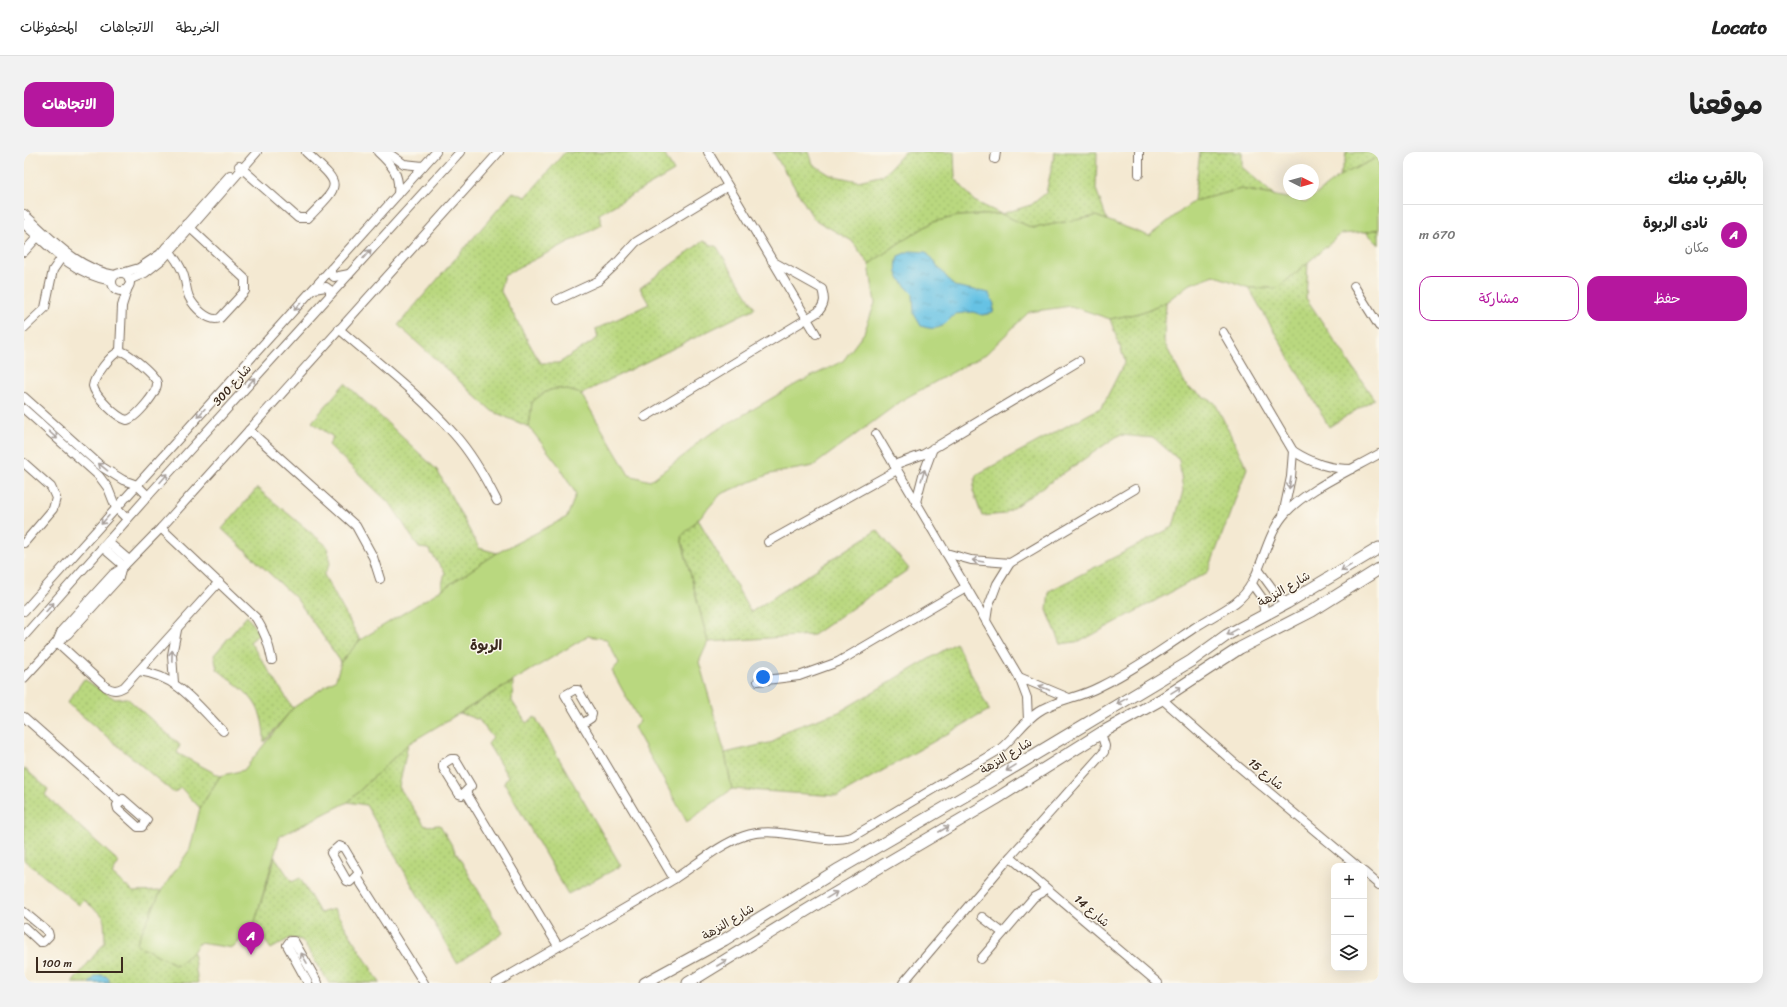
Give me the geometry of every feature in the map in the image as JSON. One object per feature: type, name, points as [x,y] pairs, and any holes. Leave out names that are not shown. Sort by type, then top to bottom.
[{"type":"main road","name":"شارع النزهة","points":[[645,983],[724,940],[804,889],[1191,661],[1227,635],[1287,603],[1379,548]]},
{"type":"main road","points":[[688,983],[836,892],[984,806],[1061,757],[1162,699],[1240,648],[1312,611],[1379,569]]},
{"type":"main road","points":[[1077,728],[1076,736],[1081,742],[1085,743]]},
{"type":"main road","points":[[1053,743],[1057,744],[1062,749],[1061,757]]},
{"type":"street","points":[[240,167],[250,152]]},
{"type":"street","points":[[116,279],[120,290],[152,269],[240,167],[257,152]]},
{"type":"street","points":[[240,167],[298,218],[304,220],[308,218],[331,194],[334,185],[332,176],[306,152]]},
{"type":"street","points":[[378,152],[390,164],[396,173],[399,186],[398,194]]},
{"type":"street","points":[[387,152],[404,164],[423,166]]},
{"type":"street","name":"شارع 300","points":[[24,611],[28,603],[137,485],[436,152]]},
{"type":"street","name":"شارع 300","points":[[24,636],[127,519],[460,152]]},
{"type":"street","points":[[24,678],[57,642],[62,630],[113,574],[125,565],[161,528],[500,152]]},
{"type":"street","points":[[708,152],[816,334]]},
{"type":"street","points":[[1139,174],[1140,152]]},
{"type":"street","points":[[396,173],[402,170],[404,164]]},
{"type":"street","points":[[557,300],[598,281],[636,242],[728,186]]},
{"type":"street","points":[[24,214],[40,234]]},
{"type":"street","points":[[24,224],[40,234],[85,274],[116,279],[128,277],[129,283],[122,306],[120,351]]},
{"type":"street","points":[[168,250],[184,274],[190,298],[208,318],[214,320],[220,318],[245,291],[245,280],[188,226]]},
{"type":"street","points":[[24,252],[40,234]]},
{"type":"street","points":[[116,279],[147,264],[168,250]]},
{"type":"street","points":[[24,328],[28,326],[45,308],[50,278],[64,255]]},
{"type":"street","points":[[646,417],[808,319],[818,312],[823,306],[825,297],[822,289],[772,261]]},
{"type":"street","points":[[330,270],[334,277],[349,274]]},
{"type":"street","points":[[116,279],[122,306]]},
{"type":"street","points":[[1354,286],[1379,326]]},
{"type":"street","points":[[313,289],[326,287],[330,290],[330,295]]},
{"type":"street","points":[[339,329],[437,415],[455,434],[471,455],[497,501]]},
{"type":"street","points":[[1223,332],[1293,450],[1306,459],[1321,466],[1337,469],[1353,469]]},
{"type":"street","points":[[120,351],[126,353],[153,376],[157,384],[155,391],[136,415],[127,420],[121,418],[97,395],[93,386],[96,377],[114,354],[120,351]]},
{"type":"street","points":[[768,542],[895,467],[934,448],[1079,361]]},
{"type":"street","points":[[25,404],[102,467],[115,476],[137,485],[148,496]]},
{"type":"street","points":[[25,404],[99,476],[108,488],[116,508],[127,519]]},
{"type":"street","points":[[249,430],[356,526],[373,557],[380,579]]},
{"type":"street","points":[[876,434],[1019,677],[1027,698],[1028,720]]},
{"type":"street","points":[[916,502],[923,475],[934,448]]},
{"type":"street","points":[[1283,516],[1290,483],[1293,450]]},
{"type":"street","points":[[496,983],[674,879],[732,841],[744,836],[771,832],[827,840],[840,840],[852,836],[999,750],[1011,741],[1028,720],[1047,706],[1099,688],[1153,656],[1236,602],[1252,584],[1268,541],[1283,516],[1309,494],[1379,454]]},
{"type":"street","points":[[24,463],[51,487],[56,498],[53,509],[27,533],[24,544]]},
{"type":"street","points":[[108,488],[113,484],[115,476]]},
{"type":"street","points":[[986,621],[992,596],[1010,562],[1135,489]]},
{"type":"street","points":[[161,528],[256,618],[264,631],[272,660]]},
{"type":"street","points":[[105,545],[125,565]]},
{"type":"street","points":[[946,553],[984,562],[1010,562]]},
{"type":"street","points":[[1258,569],[1277,595],[1287,603]]},
{"type":"street","points":[[57,642],[112,690],[118,690],[124,687],[139,671],[219,582]]},
{"type":"street","points":[[1252,584],[1262,598],[1265,614]]},
{"type":"street","points":[[758,681],[799,676],[838,662],[966,587]]},
{"type":"street","points":[[174,683],[172,655],[177,629]]},
{"type":"street","points":[[139,671],[157,675],[174,683],[223,731]]},
{"type":"street","points":[[1019,677],[1069,698]]},
{"type":"street","name":"شارع 15","points":[[1162,699],[1232,761],[1353,863]]},
{"type":"street","points":[[24,717],[120,802]]},
{"type":"street","points":[[582,724],[674,879]]},
{"type":"street","points":[[903,983],[1010,857],[1104,752],[1106,746],[1102,733]]},
{"type":"street","points":[[466,792],[558,946]]},
{"type":"street","name":"شارع 14","points":[[1010,857],[1158,983]]},
{"type":"street","points":[[1367,875],[1379,885]]},
{"type":"street","points":[[357,878],[424,983]]},
{"type":"street","points":[[981,959],[1034,898],[1036,888],[1043,885]]},
{"type":"street","points":[[24,912],[48,932],[49,936],[43,942],[40,942],[24,927]]},
{"type":"street","points":[[982,917],[1003,933]]},
{"type":"street","points":[[311,971],[306,979],[287,945],[290,941],[294,941],[318,983]]},
{"type":"green space","points":[[565,152],[663,152],[674,171],[599,214],[602,225],[504,275],[500,290],[540,363],[559,363],[598,338],[596,329],[649,304],[640,288],[703,241],[717,247],[755,308],[581,394],[560,389],[550,390],[544,393],[532,402],[529,427],[492,411],[398,325],[513,192],[526,197]]},
{"type":"green space","points":[[773,152],[809,152],[813,164],[830,175],[858,181],[884,175],[905,152],[954,152],[955,178],[974,201],[1001,214],[958,216],[933,222],[869,264],[852,241],[814,219]]},
{"type":"green space","points":[[1055,152],[1097,152],[1096,189],[1107,220],[1096,216],[1033,228],[1001,214],[1031,205],[1046,193]]},
{"type":"green space","points":[[1200,152],[1242,152],[1242,167],[1274,195],[1241,189],[1194,201]]},
{"type":"green space","points":[[1346,152],[1379,152],[1379,157],[1339,176],[1345,161]]},
{"type":"green space","points":[[1379,157],[1379,229],[1366,232],[1341,234],[1278,288],[1249,288],[1214,275],[1188,285],[1166,302],[1140,313],[1110,319],[1071,306],[1029,312],[986,354],[904,399],[813,466],[770,474],[721,494],[681,538],[708,642],[699,662],[725,753],[732,789],[687,822],[634,727],[640,722],[612,671],[619,663],[606,639],[588,636],[408,744],[348,802],[280,836],[254,925],[233,948],[199,943],[193,952],[177,965],[136,944],[161,891],[190,849],[200,808],[220,776],[244,770],[293,708],[336,679],[341,662],[360,640],[441,590],[497,553],[567,517],[576,494],[560,467],[529,427],[532,402],[544,393],[550,390],[560,389],[581,394],[629,475],[650,481],[690,451],[700,440],[798,383],[843,361],[864,333],[875,303],[869,264],[933,222],[958,216],[1001,214],[1033,228],[1096,216],[1149,236],[1194,201],[1241,189],[1283,197],[1283,200],[1307,202],[1309,200],[1319,200],[1319,192],[1339,176]]},
{"type":"green space","points":[[1379,229],[1379,245],[1366,232]]},
{"type":"green space","points":[[1308,262],[1306,298],[1374,399],[1329,427],[1249,288],[1278,288]]},
{"type":"green space","points":[[1166,302],[1164,342],[1187,387],[1215,403],[1247,468],[1208,572],[1081,641],[1061,644],[1047,610],[1049,591],[1173,527],[1183,491],[1179,460],[1154,438],[1119,435],[1004,514],[982,516],[973,491],[976,475],[1102,407],[1125,361],[1110,319],[1140,313]]},
{"type":"green space","points":[[345,383],[437,470],[479,548],[497,553],[441,590],[445,572],[428,549],[419,548],[392,506],[329,445],[333,437],[312,422]]},
{"type":"green space","points":[[257,488],[327,546],[330,564],[324,575],[360,640],[341,662],[296,598],[222,529]]},
{"type":"green space","points":[[698,519],[751,612],[877,530],[909,569],[813,635],[708,642],[681,537]]},
{"type":"green space","points":[[247,616],[259,634],[250,642],[293,708],[264,742],[261,716],[257,707],[245,692],[217,669],[214,655]]},
{"type":"green space","points":[[956,643],[989,710],[838,796],[732,789],[725,753],[773,742],[785,731],[839,712]]},
{"type":"green space","points":[[84,679],[115,699],[127,698],[180,745],[177,753],[220,776],[200,808],[181,788],[174,793],[67,703]]},
{"type":"green space","points":[[513,682],[512,701],[526,723],[535,717],[621,866],[568,894],[504,783],[508,777],[488,744],[493,738],[479,720],[460,713]]},
{"type":"green space","points":[[408,744],[399,787],[425,826],[440,825],[503,933],[457,963],[366,805],[348,802]]},
{"type":"green space","points":[[24,768],[48,789],[45,795],[119,862],[112,874],[133,892],[161,891],[136,944],[177,965],[193,952],[198,983],[72,983],[105,942],[104,917],[84,900],[79,905],[24,860]]},
{"type":"green space","points":[[275,857],[292,882],[300,878],[320,913],[334,909],[380,983],[329,983],[302,940],[290,938],[271,949],[254,925]]},
{"type":"water","points":[[910,251],[926,252],[954,286],[989,293],[994,304],[993,313],[982,315],[973,312],[955,314],[940,327],[927,328],[921,326],[914,314],[913,294],[901,281],[896,268],[898,256]]},
{"type":"water","points":[[99,975],[106,976],[109,979],[109,983],[89,983],[95,977]]},
{"type":"place","name":"نادى الربوة","points":[[251,955]]},
{"type":"district","name":"الربوة","points":[[486,645]]}]
